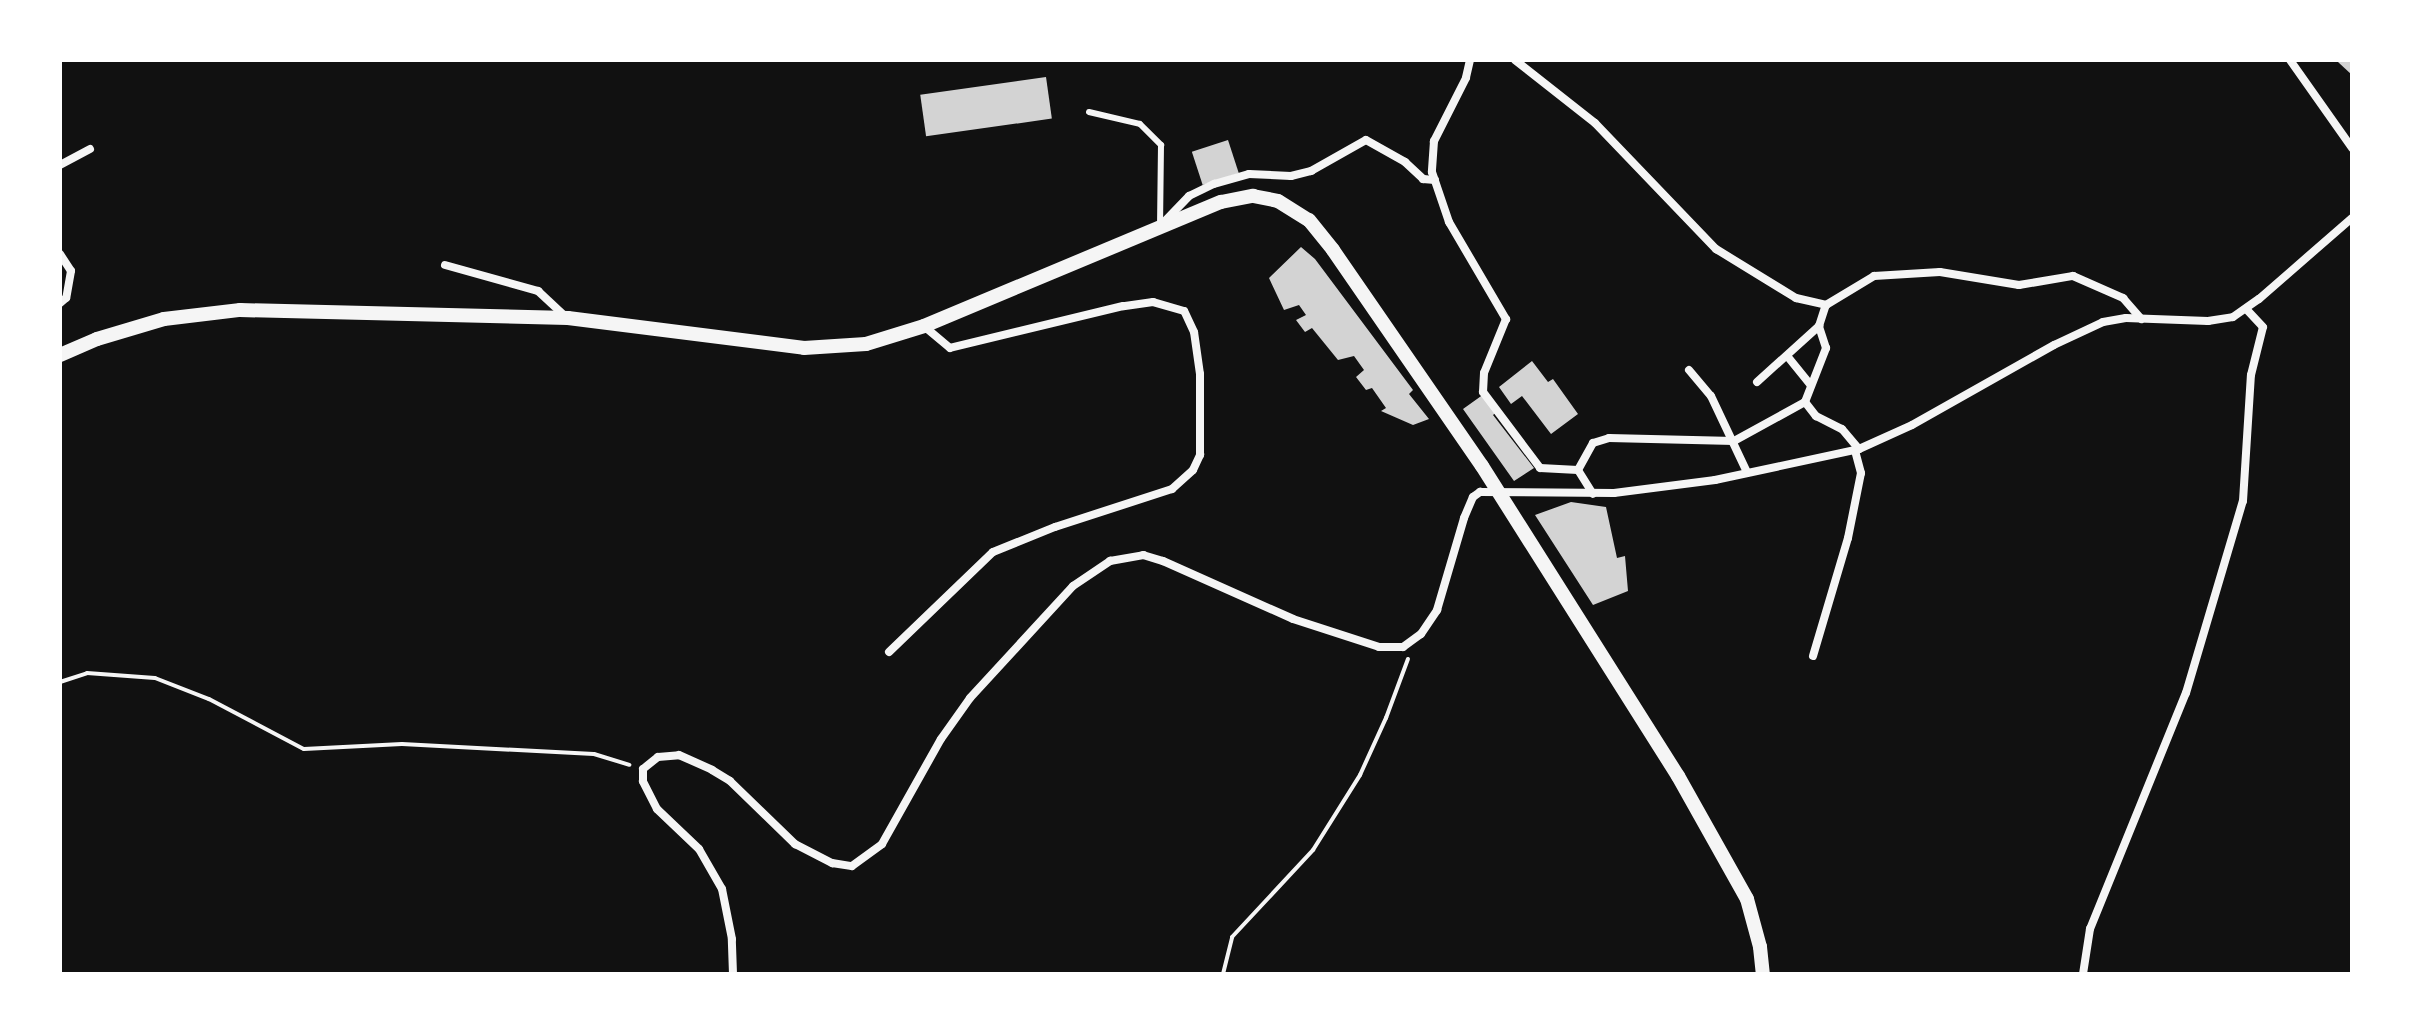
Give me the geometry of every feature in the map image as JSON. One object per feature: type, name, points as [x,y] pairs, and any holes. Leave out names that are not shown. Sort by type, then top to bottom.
[{"type":"street","points":[[1470,60],[1466,78],[1434,141],[1435,180],[1449,222],[1506,319],[1484,373],[1483,392],[1540,468],[1578,470]]},
{"type":"street","points":[[1515,60],[1595,123],[1716,249],[1796,298],[1826,305]]},
{"type":"street","points":[[2290,60],[2352,148]]},
{"type":"street","points":[[1160,225],[1189,196],[1214,184],[1249,174],[1291,176],[1311,171],[1366,140],[1405,162],[1423,179],[1435,180]]},
{"type":"street","points":[[60,165],[90,149]]},
{"type":"street","points":[[60,355],[164,319],[240,310],[568,318],[804,348],[866,344],[924,326],[1221,202],[1253,196],[1278,201],[1309,220],[1498,491],[1724,854],[1751,908],[1763,974]]},
{"type":"street","points":[[733,974],[732,939],[722,889],[699,849],[657,809],[643,781],[643,769],[650,761],[669,754],[692,761],[730,781],[801,849],[832,863],[852,866],[882,844],[941,739],[970,698],[1073,586],[1110,561],[1143,555],[1163,561],[1275,612],[1366,644],[1392,649],[1414,642],[1444,595],[1458,537],[1473,497],[1480,492],[1593,494],[1715,480],[1857,449],[1912,425],[2088,328],[2114,319],[2220,320],[2246,309],[2352,218]]},
{"type":"street","points":[[60,254],[71,271],[66,298],[60,303]]},
{"type":"street","points":[[445,265],[538,291],[568,318]]},
{"type":"street","points":[[1757,382],[1819,326],[1826,305],[1874,276],[1940,272],[2019,285],[2073,276],[2123,298],[2141,319]]},
{"type":"street","points":[[889,652],[993,552],[1055,527],[1172,489],[1193,470],[1200,455],[1200,374],[1194,332],[1184,311],[1153,302],[1123,306],[950,348],[924,326]]},
{"type":"street","points":[[2083,974],[2090,929],[2186,693],[2243,501],[2251,375],[2263,327],[2246,309]]},
{"type":"street","points":[[1578,470],[1593,443],[1609,438],[1734,441],[1805,402],[1826,348],[1819,326]]},
{"type":"street","points":[[1788,357],[1811,385]]},
{"type":"street","points":[[1689,370],[1711,396],[1747,472]]},
{"type":"street","points":[[1805,402],[1816,416],[1842,429],[1857,449],[1861,473],[1848,538],[1813,656]]},
{"type":"street","points":[[1578,470],[1593,494]]},
{"type":"lane","points":[[1089,112],[1140,124],[1161,145],[1160,225]]},
{"type":"path","points":[[1223,974],[1232,937],[1313,850],[1360,775],[1386,718],[1414,642]]},
{"type":"path","points":[[60,682],[87,673],[155,678],[209,699],[304,749],[402,744],[594,754],[643,769]]},
{"type":"building","points":[[2352,60],[2352,75],[2338,62]]},
{"type":"building","points":[[1046,77],[1052,119],[926,136],[920,95]]},
{"type":"building","points":[[1228,140],[1239,173],[1203,185],[1192,152]]},
{"type":"building","points":[[1301,247],[1315,259],[1413,390],[1409,394],[1429,419],[1413,425],[1381,411],[1386,408],[1372,388],[1366,390],[1356,377],[1364,370],[1354,356],[1338,360],[1312,328],[1305,332],[1296,320],[1306,315],[1299,305],[1284,310],[1269,278]]},
{"type":"building","points":[[1532,361],[1548,382],[1553,379],[1578,414],[1551,434],[1522,396],[1511,404],[1499,387]]},
{"type":"building","points":[[1484,394],[1498,411],[1493,415],[1534,468],[1514,481],[1463,409]]},
{"type":"building","points":[[1571,502],[1606,507],[1617,558],[1625,556],[1628,591],[1593,605],[1535,515]]}]
